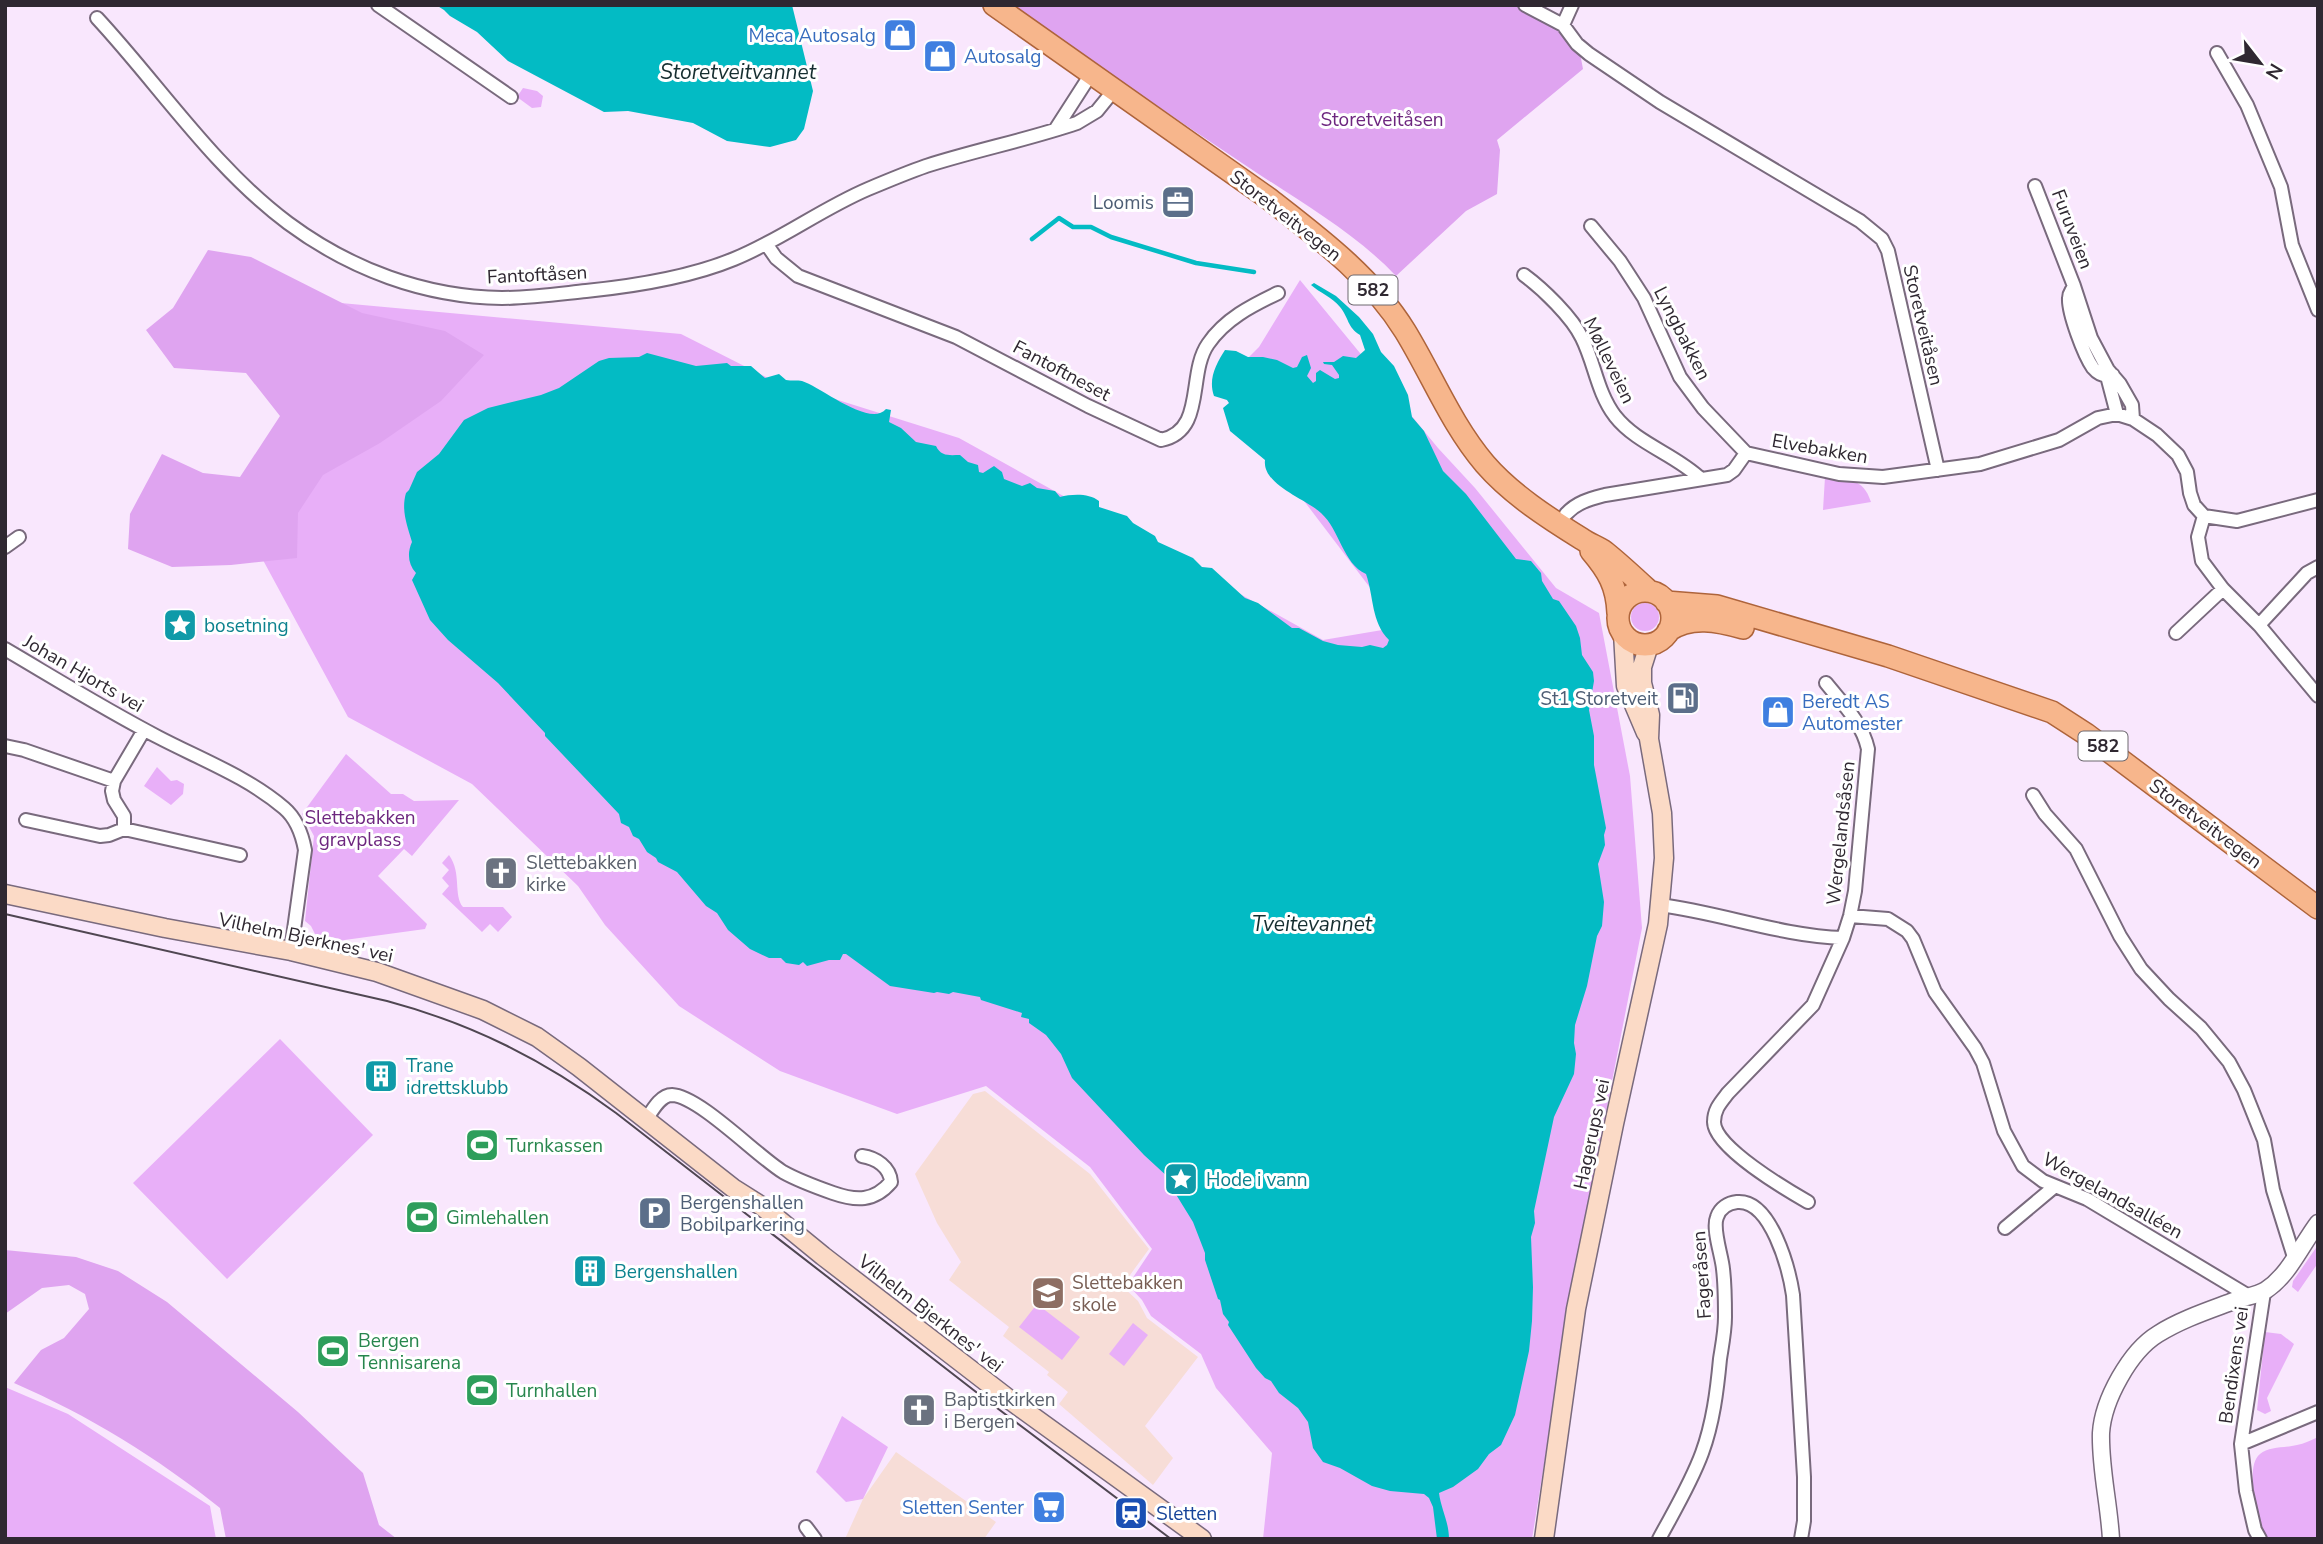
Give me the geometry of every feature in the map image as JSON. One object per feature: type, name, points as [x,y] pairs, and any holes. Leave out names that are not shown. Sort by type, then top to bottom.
[{"type":"main road","name":"Storetveitvegen","points":[[994,5],[1268,198],[1352,267],[1405,331],[1463,436],[1487,465],[1509,488],[1580,538],[1604,551],[1658,596],[1744,613],[1888,656],[2052,712],[2086,734],[2318,908]]},
{"type":"main road","name":"Storetveitvegen","points":[[1580,538],[1612,582],[1617,595],[1620,623]]},
{"type":"main road","points":[[1650,645],[1634,643],[1620,623],[1626,598],[1641,591],[1658,596],[1672,616],[1668,631]]},
{"type":"main road","name":"Storetveitvegen","points":[[1668,631],[1677,625],[1695,621],[1721,621],[1893,667],[1939,675]]},
{"type":"main road","name":"Hagerups vei","points":[[1620,623],[1626,686],[1649,739]]},
{"type":"main road","name":"582","points":[[1650,645],[1664,637],[1668,631]]},
{"type":"main road","name":"Hagerups vei","points":[[1544,1539],[1576,1309],[1649,972],[1660,905],[1664,858],[1662,813],[1649,739],[1650,715],[1642,683],[1642,667],[1650,645]]},
{"type":"main road","name":"Vilhelm Bjerknes' vei","points":[[5,894],[291,951],[377,972],[483,1010],[537,1037],[589,1074],[733,1188],[763,1207],[1010,1401],[1202,1537]]},
{"type":"street","points":[[378,5],[511,97]]},
{"type":"street","name":"Storetveitåsen","points":[[1525,5],[1563,25],[1577,44],[1589,54],[1660,102],[1860,220],[1882,239],[1888,251],[1938,470]]},
{"type":"street","points":[[1563,25],[1572,5]]},
{"type":"street","name":"Fantoftåsen","points":[[97,18],[244,186],[289,224],[341,257],[382,275],[437,291],[501,298],[608,289],[654,281],[729,261],[767,245],[832,206],[912,172],[1077,123],[1097,111],[1114,90]]},
{"type":"street","points":[[2217,54],[2248,105],[2281,187],[2292,246],[2318,310]]},
{"type":"street","points":[[1055,130],[1091,74]]},
{"type":"street","name":"Furuveien","points":[[2035,186],[2091,338],[2110,376]]},
{"type":"street","name":"Lyngbakken","points":[[1591,226],[1620,261],[1644,298],[1680,377],[1703,408],[1746,453]]},
{"type":"street","name":"Fantoftneset","points":[[767,245],[776,258],[798,276],[956,337],[1088,406],[1161,440],[1175,436],[1194,407],[1197,369],[1212,338],[1235,316],[1278,293]]},
{"type":"street","name":"Mølleveien","points":[[1524,275],[1568,317],[1581,335],[1600,390],[1616,418],[1630,433],[1669,454],[1700,479]]},
{"type":"street","points":[[2110,376],[2117,414],[2133,419],[2157,435],[2178,455],[2187,472],[2194,505],[2204,516],[2237,521],[2318,500]]},
{"type":"street","points":[[2110,376],[2132,405],[2133,419]]},
{"type":"street","name":"Elvebakken","points":[[1566,514],[1573,506],[1587,499],[1727,475],[1746,453],[1839,474],[1883,477],[1979,464],[2026,452],[2059,440],[2098,418],[2117,414]]},
{"type":"street","points":[[2204,516],[2198,537],[2202,561],[2223,589],[2259,625],[2318,696]]},
{"type":"street","points":[[5,547],[19,537]]},
{"type":"street","points":[[2259,625],[2307,573],[2318,567]]},
{"type":"street","points":[[2176,634],[2223,589]]},
{"type":"street","name":"Johan Hjorts vei","points":[[5,649],[284,807],[293,817],[304,850],[291,951]]},
{"type":"street","name":"Wergelandsåsen","points":[[1808,1202],[1769,1178],[1731,1149],[1721,1140],[1714,1124],[1716,1109],[1728,1093],[1813,1005],[1850,916],[1855,891],[1868,749],[1858,724],[1826,683]]},
{"type":"street","name":"Johan Hjorts vei","points":[[114,781],[144,730]]},
{"type":"street","points":[[5,746],[114,781],[112,791],[124,816],[124,829]]},
{"type":"street","points":[[2033,795],[2045,814],[2076,849],[2120,936],[2141,969],[2201,1028],[2229,1062],[2244,1090],[2264,1140],[2273,1190],[2294,1257]]},
{"type":"street","points":[[26,820],[100,835],[124,829],[240,855]]},
{"type":"street","points":[[1660,905],[1808,934],[1843,938]]},
{"type":"street","name":"Wergelandsalléen","points":[[1850,916],[1888,919],[1907,931],[1913,939],[1935,992],[1983,1063],[2004,1131],[2016,1156],[2033,1174],[2054,1187],[2087,1199],[2255,1293]]},
{"type":"street","points":[[646,1120],[656,1105],[667,1096],[680,1097],[713,1117],[782,1171],[808,1184],[851,1198],[871,1198],[891,1182],[890,1175],[879,1162],[862,1156]]},
{"type":"street","points":[[2005,1228],[2054,1187]]},
{"type":"street","name":"Fageråsen","points":[[1659,1539],[1702,1453],[1715,1406],[1725,1319],[1723,1268],[1715,1223],[1722,1208],[1737,1202],[1746,1202],[1756,1206],[1773,1231],[1790,1275],[1804,1477],[1804,1521],[1801,1539]]},
{"type":"street","points":[[2111,1539],[2101,1431],[2109,1399],[2118,1379],[2154,1336],[2255,1293],[2283,1274],[2318,1223]]},
{"type":"street","name":"Bendixens vei","points":[[2255,1293],[2241,1444],[2246,1491],[2255,1530],[2260,1539]]},
{"type":"street","name":"Bendixens vei","points":[[2241,1444],[2318,1412]]},
{"type":"street","points":[[806,1527],[815,1539]]},
{"type":"shaded area","name":"Slettebakken skole","points":[[985,1091],[1090,1174],[1149,1249],[1122,1286],[1138,1301],[1147,1318],[1198,1357],[1145,1426],[1173,1458],[1153,1485],[1059,1404],[1068,1392],[1047,1375],[1049,1372],[1003,1336],[1009,1327],[949,1280],[961,1262],[937,1223],[915,1174],[973,1094]]},
{"type":"shaded area","points":[[896,1452],[996,1522],[984,1539],[845,1539],[863,1499]]},
{"type":"green space","name":"Storetveitåsen","points":[[1014,5],[1538,5],[1579,48],[1583,69],[1497,140],[1500,150],[1497,194],[1466,211],[1396,276],[1343,230],[1156,105]]},
{"type":"green space","points":[[523,88],[537,91],[543,96],[541,107],[532,108],[517,97]]},
{"type":"green space","points":[[208,250],[251,257],[362,313],[445,331],[484,355],[441,401],[380,443],[323,475],[298,513],[297,558],[231,565],[172,567],[128,549],[130,514],[162,454],[203,473],[240,477],[280,416],[246,373],[174,368],[146,330],[173,308]]},
{"type":"green space","name":"Tveitevannet","points":[[1300,280],[1556,588],[1599,613],[1630,776],[1642,928],[1576,1265],[1532,1539],[1263,1539],[1272,1453],[1216,1388],[1201,1354],[1151,1316],[1142,1300],[1128,1285],[1152,1249],[1090,1167],[986,1086],[897,1114],[780,1071],[679,1006],[605,925],[578,886],[472,784],[348,717],[244,525],[319,301],[681,334],[768,378],[959,438],[1323,640],[1400,627],[1218,388],[1259,347]]},
{"type":"green space","points":[[1825,477],[1854,481],[1864,488],[1871,502],[1823,510]]},
{"type":"green space","points":[[1645,603],[1655,607],[1659,617],[1655,627],[1645,631],[1635,627],[1631,617],[1635,607]]},
{"type":"green space","name":"Slettebakken gravplass","points":[[346,754],[391,794],[403,794],[414,801],[459,800],[412,856],[404,849],[378,876],[427,924],[425,929],[330,942],[317,938],[305,921],[314,836],[302,814]]},
{"type":"green space","points":[[157,767],[171,781],[177,780],[184,784],[183,794],[171,805],[144,786]]},
{"type":"green space","points":[[449,855],[455,869],[458,896],[463,907],[503,907],[512,917],[498,932],[490,924],[482,932],[442,894],[449,886],[442,878],[449,870],[442,863]]},
{"type":"green space","points":[[280,1039],[373,1135],[227,1279],[133,1183]]},
{"type":"green space","points":[[2318,1245],[2318,1263],[2298,1292],[2292,1287],[2293,1281]]},
{"type":"green space","points":[[5,1250],[76,1257],[118,1271],[167,1302],[298,1412],[363,1473],[379,1525],[397,1539],[226,1539],[220,1508],[196,1490],[95,1423],[14,1383],[41,1350],[64,1338],[89,1309],[85,1294],[69,1285],[42,1288],[5,1314]]},
{"type":"green space","points":[[1037,1304],[1080,1337],[1062,1360],[1019,1327]]},
{"type":"green space","points":[[1133,1323],[1148,1335],[1124,1366],[1109,1354]]},
{"type":"green space","points":[[2265,1332],[2281,1334],[2294,1344],[2267,1398],[2271,1411],[2265,1414],[2257,1410]]},
{"type":"green space","points":[[5,1387],[68,1414],[210,1506],[216,1539],[5,1539]]},
{"type":"green space","points":[[842,1416],[888,1447],[863,1499],[846,1502],[816,1472]]},
{"type":"green space","points":[[2318,1437],[2318,1539],[2266,1539],[2254,1495],[2255,1460],[2268,1450],[2300,1444]]},
{"type":"water","name":"Storetveitvannet","points":[[436,5],[792,5],[813,91],[804,129],[796,140],[770,147],[727,141],[693,123],[628,111],[604,112],[508,61],[477,32]]},
{"type":"water","name":"Tveitevannet","points":[[1314,283],[1336,296],[1373,334],[1381,352],[1394,366],[1408,395],[1412,417],[1424,431],[1443,471],[1466,494],[1516,559],[1531,561],[1541,573],[1542,581],[1553,599],[1559,601],[1576,626],[1582,655],[1593,672],[1594,681],[1589,710],[1594,736],[1594,765],[1606,828],[1605,845],[1598,864],[1604,902],[1602,926],[1597,936],[1587,986],[1575,1025],[1574,1074],[1554,1117],[1534,1211],[1535,1223],[1531,1237],[1532,1321],[1529,1351],[1515,1415],[1501,1445],[1489,1454],[1478,1469],[1453,1487],[1439,1493],[1449,1539],[1437,1539],[1433,1507],[1424,1494],[1390,1491],[1372,1486],[1323,1462],[1313,1448],[1308,1422],[1298,1408],[1279,1393],[1271,1381],[1256,1368],[1228,1325],[1193,1222],[1172,1188],[1169,1178],[1072,1078],[1061,1054],[1046,1035],[1029,1023],[1029,1019],[1021,1017],[1022,1013],[981,1000],[980,997],[890,986],[846,954],[843,954],[840,960],[807,966],[803,962],[799,965],[786,963],[781,958],[769,958],[750,949],[728,930],[717,913],[706,906],[677,872],[658,862],[647,852],[629,827],[621,823],[619,814],[545,733],[498,683],[448,640],[430,620],[412,580],[416,573],[409,558],[412,542],[404,511],[406,493],[417,472],[439,454],[464,420],[488,408],[559,388],[599,361],[639,357],[647,353],[696,366],[727,363],[731,366],[751,366],[765,378],[779,374],[786,380],[802,381],[857,410],[879,413],[886,409],[891,410],[889,422],[901,428],[916,442],[936,446],[946,455],[960,455],[968,462],[978,465],[979,472],[983,473],[994,466],[1002,472],[1004,479],[1022,486],[1030,483],[1037,488],[1055,491],[1060,497],[1080,495],[1095,498],[1099,501],[1099,507],[1127,516],[1133,523],[1155,536],[1158,542],[1193,558],[1202,567],[1212,568],[1245,598],[1258,603],[1292,628],[1299,628],[1323,641],[1338,645],[1370,645],[1383,648],[1389,640],[1376,617],[1366,574],[1352,563],[1333,528],[1321,513],[1277,484],[1266,469],[1265,460],[1230,431],[1223,408],[1229,403],[1214,396],[1212,390],[1214,372],[1225,350],[1236,351],[1248,357],[1277,360],[1293,368],[1307,355],[1311,368],[1307,376],[1313,383],[1320,370],[1335,379],[1339,378],[1332,365],[1323,362],[1334,362],[1343,356],[1356,358],[1365,350],[1360,335],[1353,329],[1340,307],[1311,285]]},
{"type":"waterway","points":[[1032,239],[1059,218],[1073,227],[1091,227],[1111,237],[1196,263],[1254,272]]},
{"type":"tram line","points":[[5,914],[387,1001],[449,1021],[535,1060],[616,1113],[989,1402],[1171,1539]]},
{"type":"place","name":"Meca Autosalg","points":[[900,35]]},
{"type":"place","name":"Autosalg","points":[[940,56]]},
{"type":"place","name":"Loomis","points":[[1178,202]]},
{"type":"place","name":"bosetning","points":[[180,625]]},
{"type":"place","name":"St1 Storetveit","points":[[1683,698]]},
{"type":"place","name":"Beredt AS Automester","points":[[1778,712]]},
{"type":"place","name":"Slettebakken kirke","points":[[501,873]]},
{"type":"place","name":"Trane idrettsklubb","points":[[381,1076]]},
{"type":"place","name":"Turnkassen","points":[[482,1145]]},
{"type":"place","name":"Hode i vann","points":[[1181,1179]]},
{"type":"place","name":"Bergenshallen Bobilparkering","points":[[655,1213]]},
{"type":"place","name":"Gimlehallen","points":[[422,1217]]},
{"type":"place","name":"Bergenshallen","points":[[590,1271]]},
{"type":"place","name":"Slettebakken skole","points":[[1048,1293]]},
{"type":"place","name":"Bergen Tennisarena","points":[[333,1351]]},
{"type":"place","name":"Turnhallen","points":[[482,1390]]},
{"type":"place","name":"Baptistkirken i Bergen","points":[[919,1410]]},
{"type":"place","name":"Sletten Senter","points":[[1049,1507]]},
{"type":"place","name":"Sletten","points":[[1131,1513]]}]
